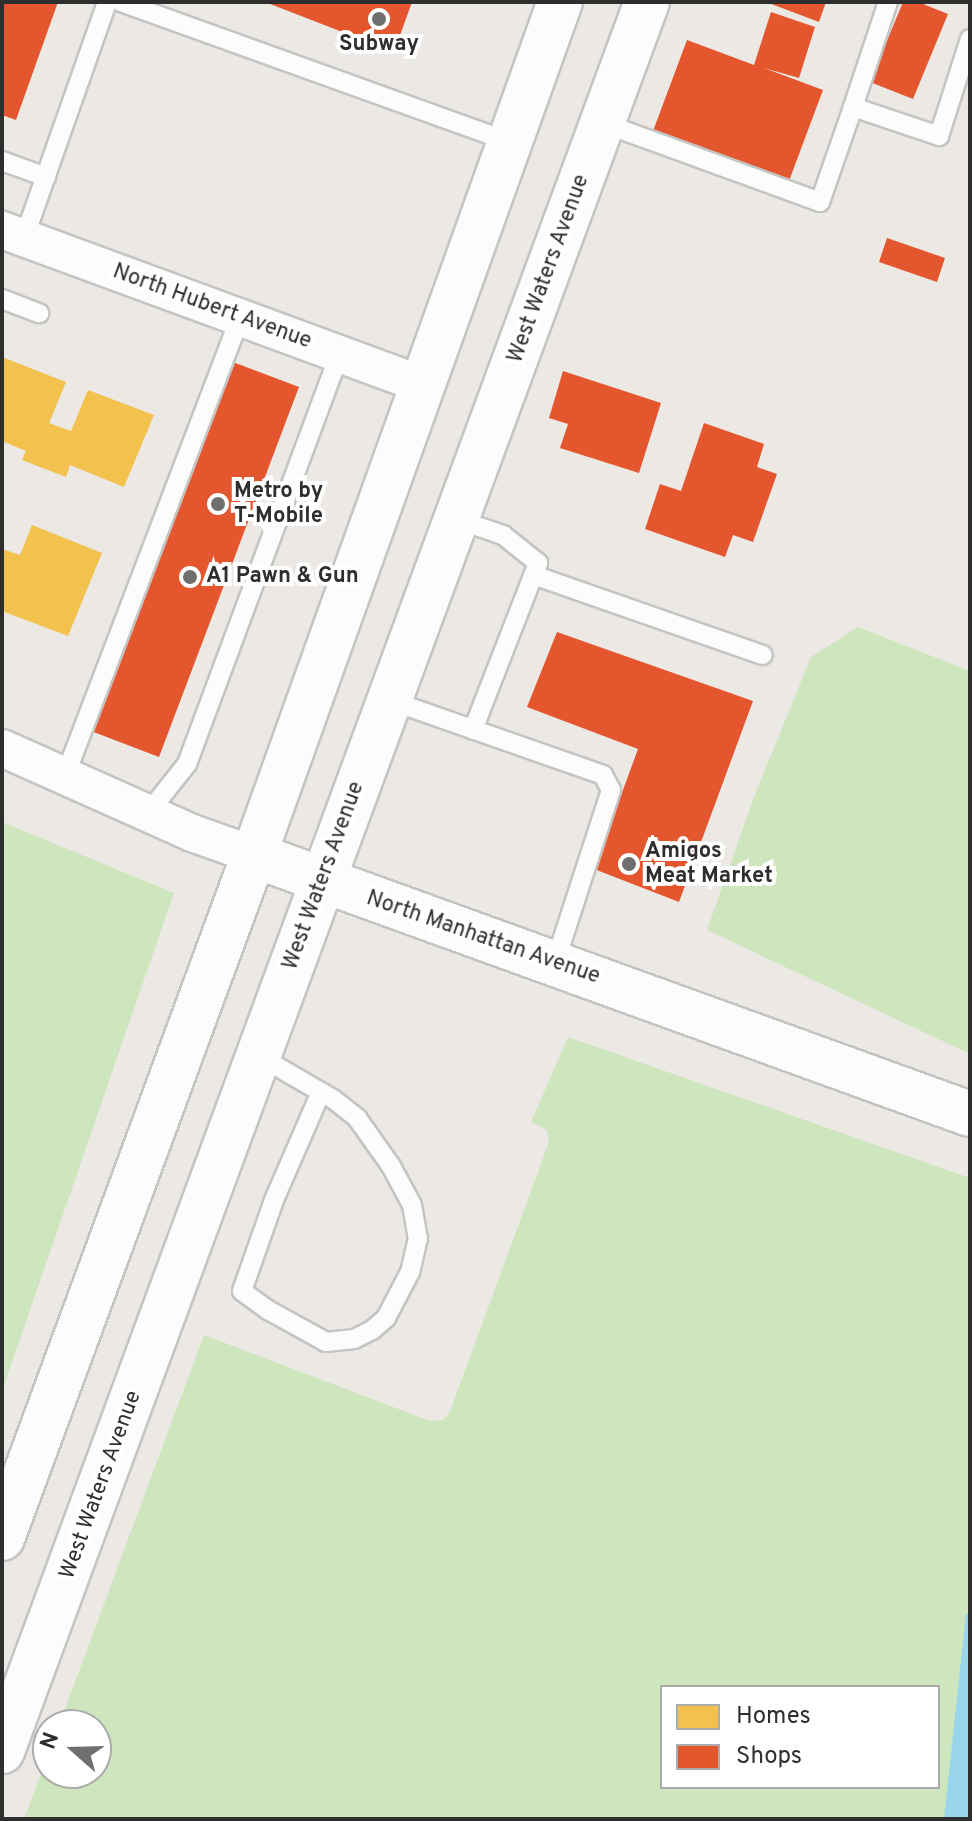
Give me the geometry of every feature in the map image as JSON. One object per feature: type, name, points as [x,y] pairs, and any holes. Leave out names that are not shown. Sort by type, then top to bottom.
[{"type":"main road","points":[[2,1538],[254,855],[560,2]]},
{"type":"main road","name":"West Waters Avenue","points":[[2,1751],[647,2]]},
{"type":"main road","name":"North Manhattan Avenue","points":[[254,855],[321,883],[555,962],[970,1114]]},
{"type":"street","name":"North Hubert Avenue","points":[[13,234],[421,384]]},
{"type":"street","name":"North Manhattan Avenue","points":[[2,748],[148,813],[254,855]]},
{"type":"lane","points":[[13,234],[46,177],[107,2]]},
{"type":"lane","points":[[121,2],[509,142]]},
{"type":"lane","points":[[603,123],[820,202],[888,2]]},
{"type":"lane","points":[[853,107],[939,136],[970,39]]},
{"type":"lane","points":[[2,161],[46,177]]},
{"type":"lane","points":[[2,299],[39,313]]},
{"type":"lane","points":[[65,776],[240,317]]},
{"type":"lane","points":[[148,813],[187,764],[340,353]]},
{"type":"lane","points":[[456,519],[503,535],[538,563],[536,576],[473,730]]},
{"type":"lane","points":[[536,576],[763,655]]},
{"type":"lane","points":[[389,700],[603,775],[611,790],[555,962]]},
{"type":"lane","points":[[259,1056],[321,1092],[357,1118],[391,1166],[412,1205],[418,1238],[410,1272],[386,1318],[354,1339],[326,1342],[268,1310],[242,1291],[274,1200],[321,1092]]},
{"type":"green space","points":[[858,627],[970,671],[970,1054],[707,930],[754,797],[811,657]]},
{"type":"green space","points":[[2,822],[174,893],[2,1391]]},
{"type":"green space","points":[[568,1037],[970,1178],[970,1819],[24,1819],[35,1789],[112,1789],[112,1709],[65,1709],[204,1335],[430,1421],[443,1420],[449,1414],[549,1142],[547,1130],[531,1122]]},
{"type":"water","points":[[966,1614],[970,1614],[970,1819],[944,1819]]},
{"type":"building: Homes","points":[[2,357],[66,382],[49,423],[71,431],[88,390],[154,415],[124,487],[70,465],[66,477],[22,460],[26,451],[2,441]]},
{"type":"building: Homes","points":[[32,525],[102,553],[68,636],[2,611],[2,549],[20,555]]},
{"type":"building: Shops","points":[[2,2],[58,2],[16,120],[2,115]]},
{"type":"building: Shops","points":[[265,2],[412,2],[394,52]]},
{"type":"building: Shops","points":[[766,2],[826,2],[819,22]]},
{"type":"building: Shops","points":[[903,2],[918,2],[948,14],[913,99],[870,82]]},
{"type":"building: Shops","points":[[771,12],[815,27],[799,78],[764,68],[823,90],[789,181],[653,131],[687,40],[754,65]]},
{"type":"building: Shops","points":[[887,238],[945,258],[937,282],[879,262]]},
{"type":"building: Shops","points":[[230,361],[299,387],[159,757],[91,731]]},
{"type":"building: Shops","points":[[563,371],[661,403],[639,473],[560,448],[568,424],[549,418]]},
{"type":"building: Shops","points":[[704,423],[764,444],[757,467],[777,474],[753,542],[733,535],[725,557],[645,529],[660,484],[681,491]]},
{"type":"building: Shops","points":[[557,632],[753,701],[679,902],[594,869],[638,749],[527,707]]},
{"type":"place","name":"Subway","points":[[379,19]]},
{"type":"place","name":"Metro by T-Mobile","points":[[218,504]]},
{"type":"place","name":"A1 Pawn & Gun","points":[[190,577]]},
{"type":"place","name":"Amigos Meat Market","points":[[629,864]]}]
